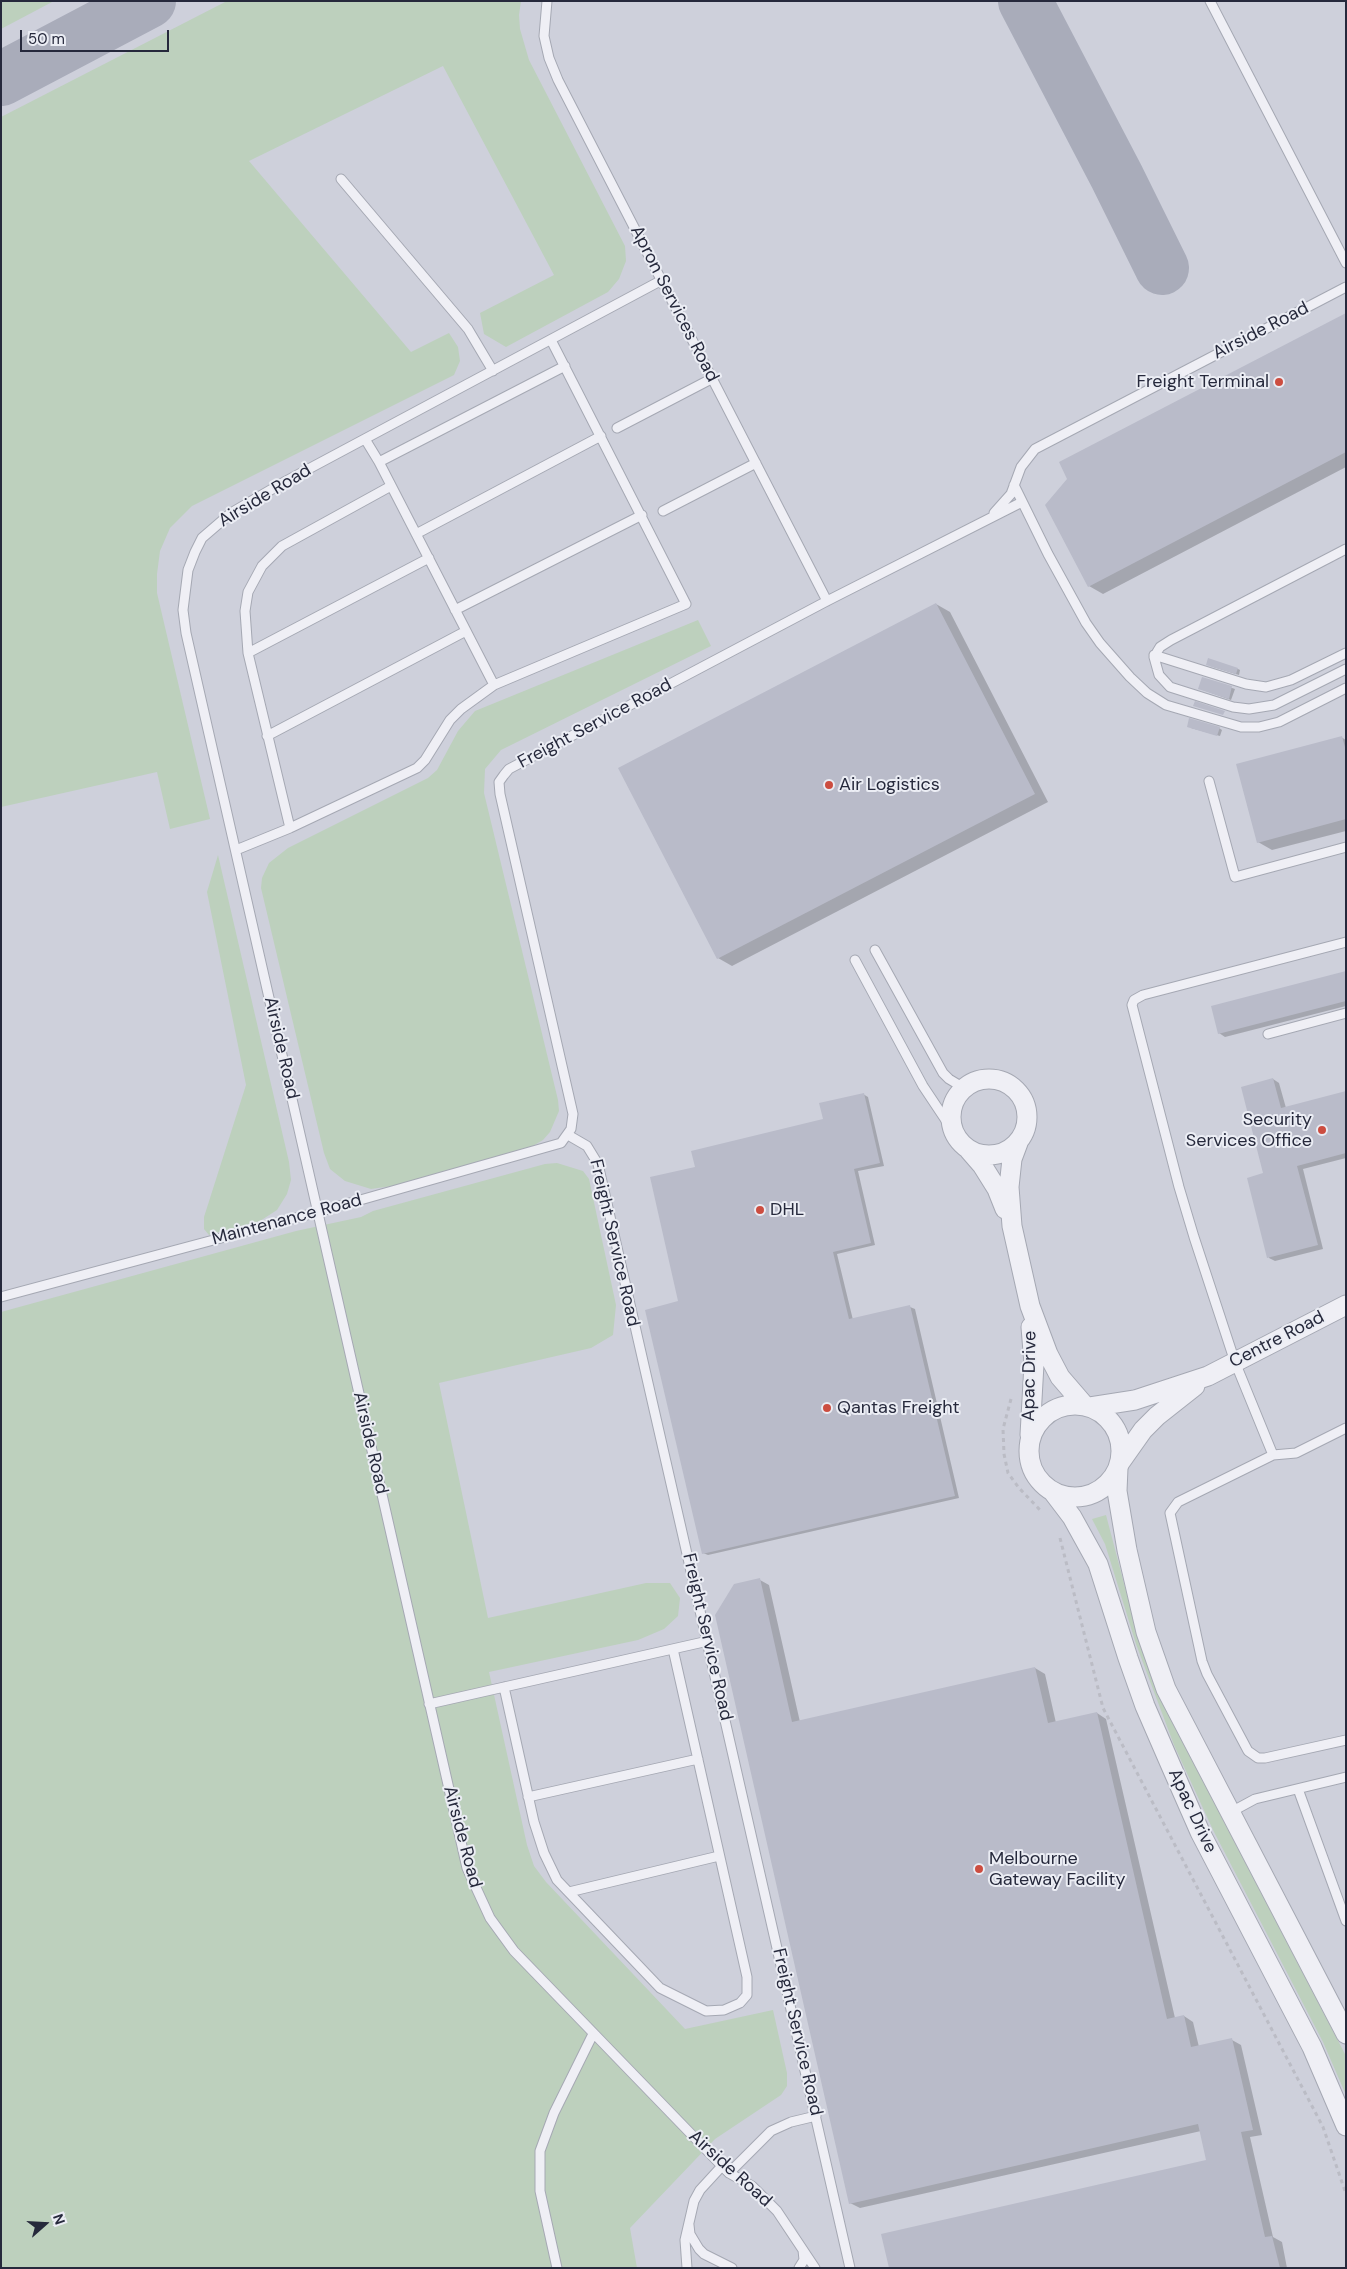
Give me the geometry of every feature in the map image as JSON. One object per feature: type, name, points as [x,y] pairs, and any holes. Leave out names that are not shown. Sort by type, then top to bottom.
[{"type":"street","points":[[988,1079],[1011,1086],[1017,1091],[1027,1113],[1026,1129],[1018,1143],[1005,1152],[990,1156],[975,1153],[968,1149],[953,1131],[951,1122],[954,1103],[965,1088],[973,1083],[988,1079]]},
{"type":"street","name":"Apac Drive","points":[[1012,1226],[1009,1186],[1012,1159],[1018,1143]]},
{"type":"street","name":"Apac Drive","points":[[968,1149],[982,1165],[998,1189],[1012,1226],[1030,1306],[1048,1354],[1060,1378],[1088,1406]]},
{"type":"street","name":"Centre Road","points":[[1088,1406],[1135,1400],[1208,1376],[1346,1305]]},
{"type":"street","name":"Apac Drive","points":[[1029,1445],[1034,1364],[1030,1306]]},
{"type":"street","name":"Centre Road","points":[[1118,1466],[1144,1430],[1157,1416],[1208,1376]]},
{"type":"street","points":[[1068,1405],[1088,1406],[1104,1415],[1116,1430],[1121,1448],[1118,1466],[1105,1486],[1091,1494],[1076,1498],[1052,1492],[1040,1482],[1032,1469],[1029,1445],[1035,1426],[1049,1412],[1068,1405]]},
{"type":"street","name":"Apac Drive","points":[[1118,1466],[1116,1491],[1120,1518],[1146,1632],[1166,1689],[1346,2034]]},
{"type":"street","name":"Apac Drive","points":[[1052,1492],[1072,1517],[1098,1564],[1136,1682],[1200,1832],[1312,2047],[1346,2126]]},
{"type":"lane","name":"Apron Services Road","points":[[547,1],[544,36],[549,58],[827,601]]},
{"type":"lane","points":[[1210,1],[1346,263]]},
{"type":"lane","points":[[341,179],[468,329],[493,371]]},
{"type":"lane","name":"Airside Road","points":[[662,280],[231,512],[202,538],[188,570],[183,610],[186,633],[467,1868],[484,1908],[514,1951],[725,2170],[752,2186],[777,2211],[815,2268]]},
{"type":"lane","name":"Airside Road","points":[[992,516],[1010,494],[1021,467],[1034,449],[1346,287]]},
{"type":"lane","points":[[236,850],[290,828],[417,768],[425,760],[450,720],[461,709],[494,685],[686,604],[551,340]]},
{"type":"lane","points":[[379,462],[565,366]]},
{"type":"lane","points":[[617,428],[713,378]]},
{"type":"lane","points":[[416,534],[601,436]]},
{"type":"lane","points":[[365,439],[379,462],[494,685]]},
{"type":"lane","points":[[662,512],[756,463]]},
{"type":"lane","points":[[1014,485],[1078,611],[1130,677],[1147,693],[1166,705],[1240,727],[1260,727],[1279,722],[1346,688]]},
{"type":"lane","points":[[290,828],[248,652],[245,611],[248,592],[262,566],[272,554],[295,537],[391,486]]},
{"type":"lane","name":"Freight Service Road","points":[[850,2268],[598,1164],[588,1146],[568,1135],[573,1124],[574,1114],[500,794],[499,782],[509,769],[827,601],[1022,502]]},
{"type":"lane","points":[[455,610],[642,515]]},
{"type":"lane","points":[[1154,655],[1246,684],[1266,687],[1292,680],[1342,655],[1345,670],[1274,705],[1249,709],[1233,707],[1170,687],[1162,680],[1156,669],[1154,655],[1160,647],[1171,640],[1346,549]]},
{"type":"lane","points":[[248,652],[429,558]]},
{"type":"lane","points":[[267,736],[466,631]]},
{"type":"lane","points":[[1209,781],[1235,877],[1346,847]]},
{"type":"lane","points":[[1274,1455],[1235,1362],[1194,1237],[1176,1178],[1133,1011],[1134,1000],[1143,995],[1346,942]]},
{"type":"lane","points":[[875,950],[943,1073],[954,1083],[964,1085],[973,1083]]},
{"type":"lane","points":[[856,960],[923,1086],[953,1131]]},
{"type":"lane","points":[[1268,1034],[1346,1013]]},
{"type":"lane","name":"Maintenance Road","points":[[1,1297],[557,1146],[568,1135]]},
{"type":"lane","points":[[1346,1428],[1296,1453],[1274,1455],[1178,1502],[1170,1513],[1202,1661],[1211,1682],[1252,1756],[1265,1758],[1346,1740]]},
{"type":"lane","points":[[429,1704],[708,1641]]},
{"type":"lane","points":[[504,1687],[528,1797],[544,1853],[557,1880],[660,1988],[706,2011],[724,2010],[740,2003],[747,1995],[747,1977],[673,1649]]},
{"type":"lane","points":[[528,1797],[698,1759]]},
{"type":"lane","points":[[1231,1812],[1255,1799],[1346,1778]]},
{"type":"lane","points":[[1298,1788],[1346,1921]]},
{"type":"lane","points":[[568,1892],[719,1856]]},
{"type":"lane","points":[[557,2268],[540,2191],[540,2151],[550,2120],[594,2034]]},
{"type":"lane","points":[[687,2268],[685,2240],[689,2217],[700,2190],[771,2131],[791,2122],[816,2116]]},
{"type":"lane","points":[[689,2217],[690,2234],[698,2249],[732,2268]]},
{"type":"lane","points":[[800,2268],[804,2260],[802,2247]]},
{"type":"shaded area","points":[[1,1],[1346,1],[1346,2268],[1,2268]]},
{"type":"green space","points":[[1,1],[54,1],[1,29]]},
{"type":"green space","points":[[227,1],[521,1],[520,29],[529,60],[625,246],[626,261],[619,279],[608,292],[506,347],[484,334],[480,313],[554,275],[443,66],[249,161],[411,352],[449,333],[458,347],[460,361],[454,375],[192,506],[170,528],[160,551],[157,593],[210,819],[170,829],[157,772],[1,807],[1,117]]},
{"type":"green space","points":[[698,620],[711,646],[501,750],[485,769],[484,793],[558,1100],[559,1111],[550,1132],[543,1140],[531,1147],[406,1184],[371,1189],[345,1181],[330,1169],[324,1153],[261,888],[262,878],[269,863],[288,848],[428,778],[437,770],[458,731],[475,711]]},
{"type":"green space","points":[[218,855],[289,1162],[291,1180],[287,1194],[277,1210],[260,1221],[209,1235],[204,1229],[204,1217],[246,1085],[207,892]]},
{"type":"green space","points":[[557,1163],[583,1171],[589,1179],[616,1305],[613,1335],[591,1348],[439,1383],[488,1618],[646,1583],[670,1583],[680,1598],[678,1616],[664,1629],[638,1640],[489,1672],[527,1845],[534,1866],[546,1882],[685,2029],[773,2010],[787,2073],[787,2086],[781,2095],[715,2139],[630,2228],[637,2268],[1,2268],[1,1312],[296,1231],[361,1217],[373,1211],[545,1164]]},
{"type":"green space","points":[[1106,1515],[1141,1648],[1155,1686],[1346,2056],[1346,2095],[1323,2042],[1213,1830],[1174,1745],[1136,1644],[1105,1544],[1092,1519]]},
{"type":"building","name":"Freight Terminal","points":[[1346,313],[1346,452],[1088,587],[1045,505],[1067,479],[1059,462]]},
{"type":"building","name":"Air Logistics","points":[[936,603],[1035,794],[717,959],[618,768]]},
{"type":"building","points":[[1208,658],[1238,668],[1236,674],[1206,665]]},
{"type":"building","points":[[1202,677],[1232,686],[1229,699],[1198,689]]},
{"type":"building","points":[[1195,701],[1225,711],[1223,715],[1193,706]]},
{"type":"building","points":[[1189,718],[1220,727],[1217,736],[1187,727]]},
{"type":"building","points":[[1342,736],[1346,751],[1346,819],[1257,843],[1236,764]]},
{"type":"building","points":[[1346,971],[1346,1001],[1218,1034],[1211,1006]]},
{"type":"building","points":[[1273,1078],[1281,1108],[1346,1091],[1346,1153],[1297,1166],[1318,1245],[1267,1258],[1247,1178],[1263,1173],[1241,1087]]},
{"type":"building","points":[[864,1093],[880,1163],[854,1169],[871,1243],[833,1252],[849,1319],[910,1305],[955,1496],[702,1554],[645,1310],[678,1301],[650,1177],[695,1167],[691,1151],[823,1119],[819,1103]]},
{"type":"building","name":"Melbourne Gateway Facility","points":[[760,1578],[792,1722],[1035,1667],[1048,1723],[1097,1712],[1167,2019],[1184,2015],[1191,2047],[1232,2038],[1253,2130],[1241,2132],[1265,2237],[1272,2236],[1280,2268],[889,2268],[881,2234],[1206,2160],[1198,2124],[849,2204],[715,1615],[734,1584]]},
{"type":"taxiway","points":[[1,79],[149,1]]},
{"type":"taxiway","points":[[1025,1],[1117,177],[1162,268]]},
{"type":"place","name":"Freight Terminal","points":[[1279,382]]},
{"type":"place","name":"Air Logistics","points":[[829,785]]},
{"type":"place","name":"Security Services Office","points":[[1322,1130]]},
{"type":"place","name":"DHL","points":[[760,1210]]},
{"type":"place","name":"Qantas Freight","points":[[827,1408]]},
{"type":"place","name":"Melbourne Gateway Facility","points":[[979,1869]]}]
